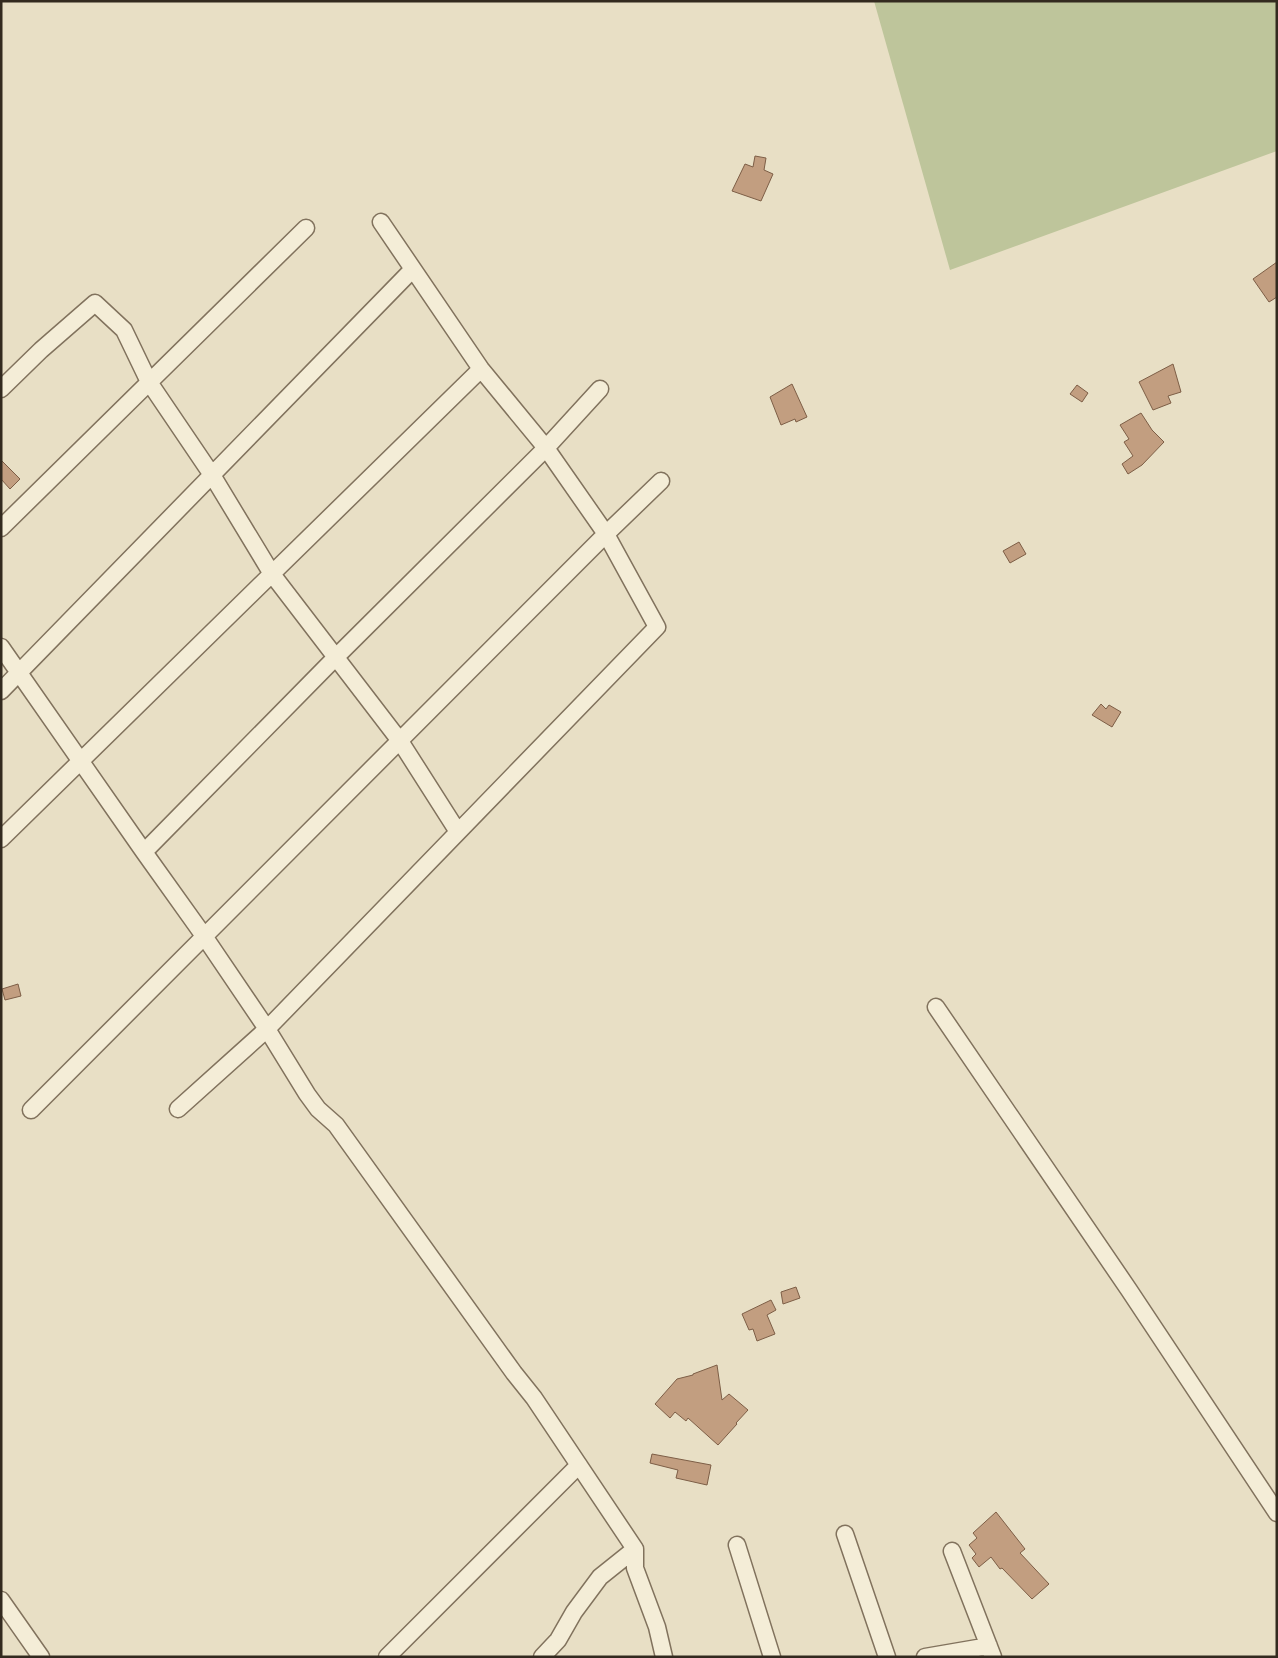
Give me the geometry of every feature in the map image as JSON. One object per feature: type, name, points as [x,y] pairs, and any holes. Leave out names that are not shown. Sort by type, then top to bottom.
[{"type":"street","points":[[178,1109],[267,1029],[657,627],[606,534],[546,448],[481,369],[381,222]]},
{"type":"street","points":[[1,528],[306,228]]},
{"type":"street","points":[[1,691],[413,270]]},
{"type":"street","points":[[1,389],[41,350],[95,303],[124,330],[150,382],[212,475],[272,574],[400,741],[458,832]]},
{"type":"street","points":[[1,839],[481,369]]},
{"type":"street","points":[[144,852],[546,448],[600,389]]},
{"type":"street","points":[[31,1110],[606,534],[661,482]]},
{"type":"street","points":[[1,646],[204,936],[267,1029],[307,1094],[318,1109],[336,1125],[508,1365],[534,1398],[635,1549],[635,1568],[657,1627],[664,1657]]},
{"type":"street","points":[[936,1007],[1129,1290],[1277,1513]]},
{"type":"street","points":[[387,1657],[579,1465]]},
{"type":"street","points":[[845,1534],[887,1657]]},
{"type":"street","points":[[737,1545],[772,1657]]},
{"type":"street","points":[[542,1657],[558,1640],[574,1612],[600,1577],[635,1549]]},
{"type":"street","points":[[925,1657],[991,1651],[952,1551]]},
{"type":"street","points":[[1,1600],[41,1657]]},
{"type":"green space","points":[[874,1],[1277,1],[1277,151],[950,270]]},
{"type":"building","points":[[755,156],[766,158],[764,170],[773,174],[761,201],[732,191],[745,164],[753,167]]},
{"type":"building","points":[[1277,262],[1277,297],[1269,302],[1253,279]]},
{"type":"building","points":[[1173,364],[1181,392],[1168,396],[1171,403],[1153,410],[1139,382]]},
{"type":"building","points":[[792,384],[807,417],[796,422],[795,419],[781,425],[770,397]]},
{"type":"building","points":[[1077,385],[1088,393],[1082,402],[1070,394]]},
{"type":"building","points":[[1141,413],[1152,430],[1164,442],[1142,465],[1128,474],[1122,464],[1133,456],[1124,442],[1129,439],[1120,425]]},
{"type":"building","points":[[1,460],[20,479],[10,489],[1,479]]},
{"type":"building","points":[[1019,542],[1026,554],[1010,563],[1003,551]]},
{"type":"building","points":[[1101,704],[1106,709],[1109,705],[1121,712],[1112,727],[1092,715]]},
{"type":"building","points":[[18,984],[21,996],[5,1000],[2,989]]},
{"type":"building","points":[[796,1287],[800,1298],[783,1304],[781,1292]]},
{"type":"building","points":[[771,1300],[776,1310],[767,1315],[775,1334],[757,1341],[753,1329],[749,1330],[742,1314]]},
{"type":"building","points":[[717,1365],[722,1400],[729,1394],[748,1410],[718,1445],[688,1418],[686,1421],[675,1412],[670,1418],[655,1404],[677,1379],[693,1375]]},
{"type":"building","points":[[652,1454],[711,1465],[707,1485],[676,1478],[678,1470],[650,1463]]},
{"type":"building","points":[[996,1512],[1025,1549],[1020,1553],[1049,1584],[1032,1599],[1002,1568],[1000,1569],[991,1557],[979,1567],[972,1558],[976,1554],[969,1545],[977,1538],[973,1533]]}]
